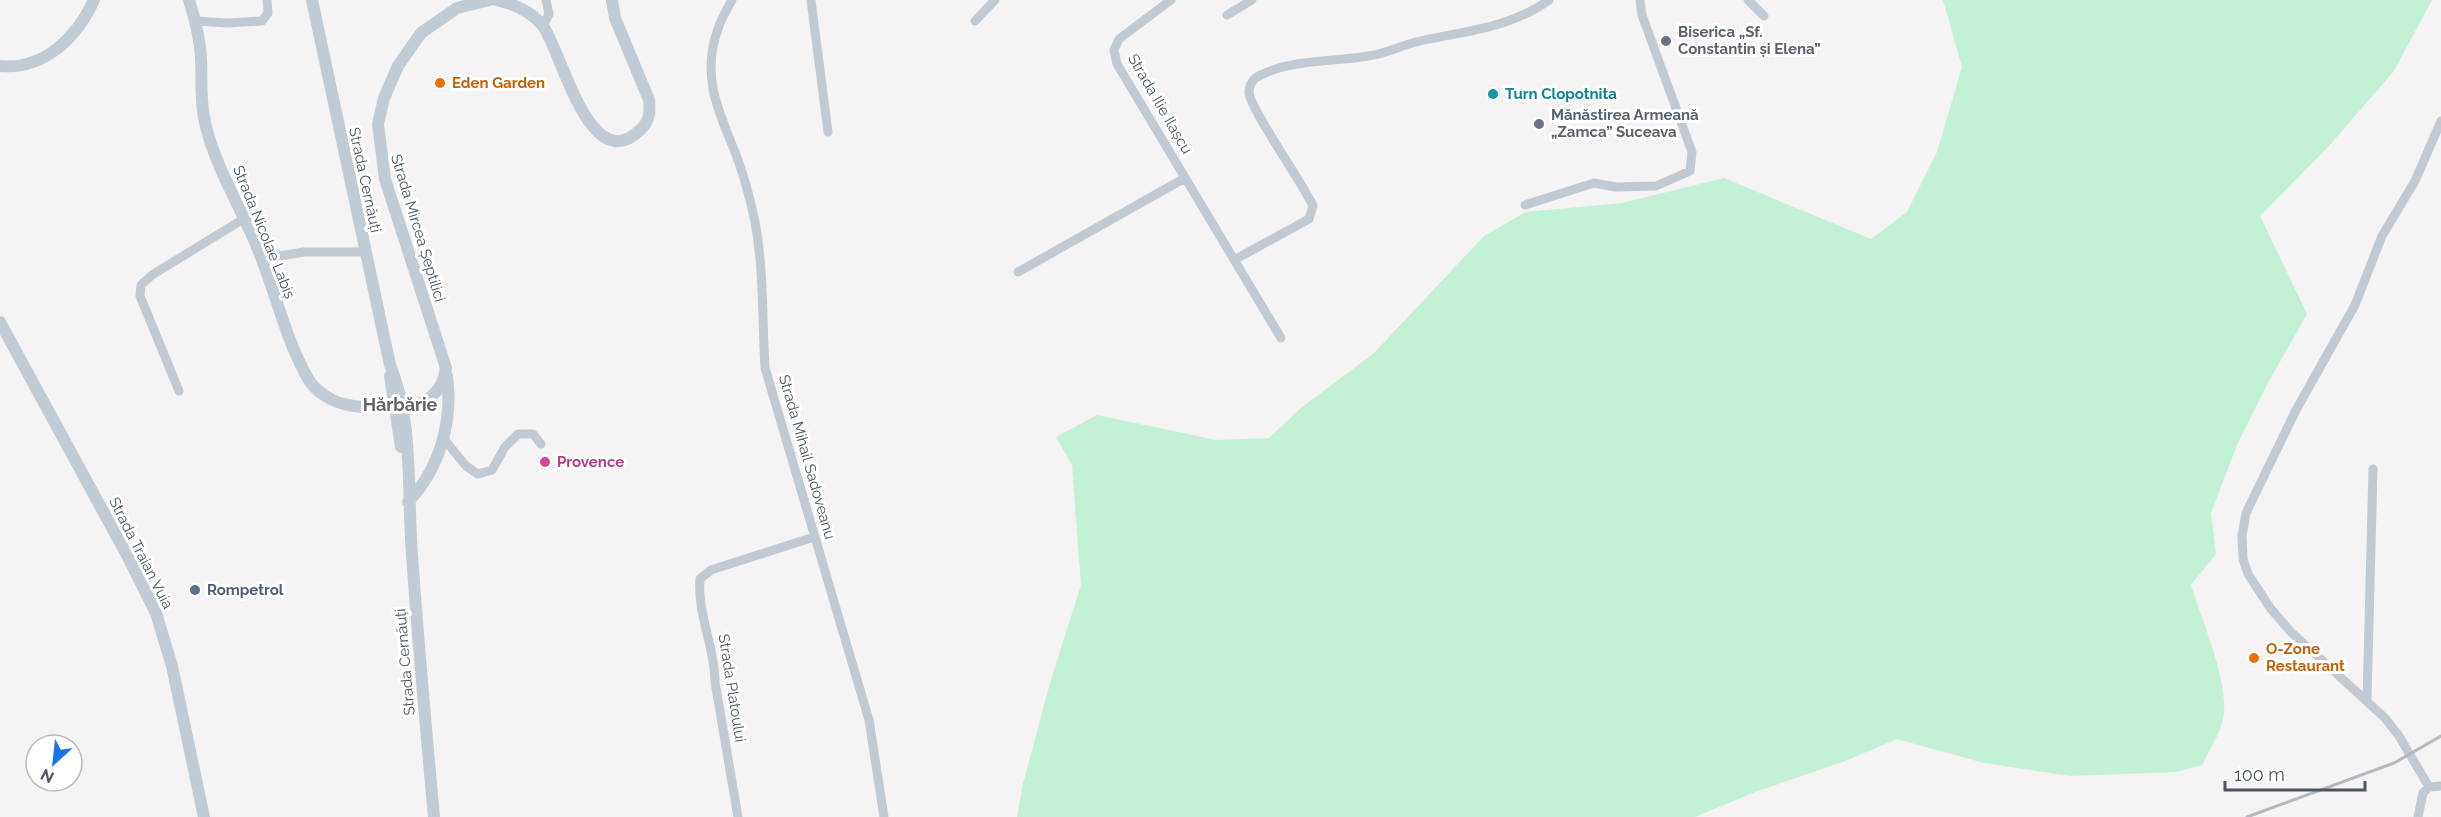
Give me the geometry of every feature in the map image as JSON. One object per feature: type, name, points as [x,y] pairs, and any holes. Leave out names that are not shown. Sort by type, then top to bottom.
[{"type":"street","points":[[0,66],[13,66],[30,61],[61,48],[74,34],[94,0]]},
{"type":"street","name":"Strada Nicolae Labiș","points":[[189,0],[200,47],[204,118],[212,144],[262,259],[302,368],[314,387],[325,396],[352,406],[399,403]]},
{"type":"street","points":[[195,21],[227,23],[262,21],[268,13],[267,0]]},
{"type":"street","name":"Strada Cernăuți","points":[[312,0],[364,252],[399,403],[407,470],[434,817]]},
{"type":"street","name":"Strada Mircea Șeptilici","points":[[408,502],[429,477],[443,438],[448,404],[446,368],[385,179],[378,141],[379,117],[398,66],[421,33],[438,18],[457,8],[489,0]]},
{"type":"street","points":[[496,0],[514,3],[543,26],[584,117],[594,131],[608,139],[618,141],[633,137],[644,127],[650,113],[649,100],[615,18],[612,0]]},
{"type":"street","points":[[543,26],[549,14],[546,0]]},
{"type":"street","name":"Strada Mihail Sadoveanu","points":[[732,0],[717,30],[712,53],[714,102],[738,161],[751,202],[761,265],[761,334],[765,368],[814,537],[850,648],[869,720],[884,817]]},
{"type":"street","points":[[811,0],[828,132]]},
{"type":"street","points":[[975,21],[995,0]]},
{"type":"street","name":"Strada Ilie Ilașcu","points":[[1171,0],[1128,31],[1115,45],[1117,64],[1281,338]]},
{"type":"street","points":[[1227,15],[1252,0]]},
{"type":"street","points":[[1234,260],[1309,219],[1314,206],[1303,184],[1252,104],[1250,87],[1253,80],[1262,74],[1297,65],[1371,56],[1414,43],[1497,26],[1518,19],[1549,0]]},
{"type":"street","points":[[1525,205],[1594,183],[1616,187],[1656,186],[1690,171],[1692,152],[1642,15],[1640,0]]},
{"type":"street","points":[[1749,0],[1764,16]]},
{"type":"street","points":[[2428,787],[2399,736],[2367,700],[2291,633],[2271,609],[2248,574],[2242,559],[2242,536],[2246,513],[2296,410],[2355,305],[2382,236],[2415,181],[2441,122]]},
{"type":"street","name":"Strada Ilie Ilașcu","points":[[1018,272],[1185,178]]},
{"type":"street","points":[[179,391],[140,296],[141,285],[152,275],[245,218]]},
{"type":"street","points":[[262,259],[304,252],[364,252]]},
{"type":"street","name":"Strada Traian Vuia","points":[[0,322],[129,559],[156,614],[172,666],[204,817]]},
{"type":"street","name":"Strada Mircea Șeptilici","points":[[399,403],[422,394],[434,384],[439,367],[436,338]]},
{"type":"street","points":[[399,403],[427,400],[435,395],[442,385],[446,368]]},
{"type":"street","points":[[443,438],[465,466],[478,474],[492,470],[506,447],[518,434],[533,434],[541,444]]},
{"type":"street","points":[[2367,700],[2373,469]]},
{"type":"street","name":"Strada Platoului","points":[[738,817],[715,682],[715,659],[699,592],[700,579],[711,570],[814,537]]},
{"type":"street","points":[[2418,817],[2423,793],[2428,787],[2441,786]]},
{"type":"green space","points":[[1943,0],[2432,0],[2394,71],[2328,147],[2260,216],[2307,314],[2269,381],[2237,445],[2211,513],[2216,554],[2191,585],[2218,666],[2224,699],[2221,726],[2202,765],[2176,772],[2070,776],[1984,763],[1897,739],[1695,817],[1017,817],[1023,784],[1050,683],[1081,585],[1072,465],[1056,437],[1097,415],[1216,440],[1269,438],[1301,408],[1374,353],[1484,236],[1526,212],[1622,203],[1724,178],[1871,239],[1907,212],[1937,152],[1962,67]]},
{"type":"railway","points":[[2247,817],[2394,763],[2441,736]]},
{"type":"place","name":"Biserica „Sf. Constantin și Elena”","points":[[1666,41]]},
{"type":"place","name":"Eden Garden","points":[[440,83]]},
{"type":"place","name":"Turn Clopotnita","points":[[1493,94]]},
{"type":"place","name":"Mănăstirea Armeană „Zamca” Suceava","points":[[1539,124]]},
{"type":"place","name":"Provence","points":[[545,462]]},
{"type":"place","name":"Rompetrol","points":[[195,590]]},
{"type":"place","name":"O-Zone Restaurant","points":[[2254,658]]},
{"type":"district","name":"Hărbărie","points":[[400,404]]}]
